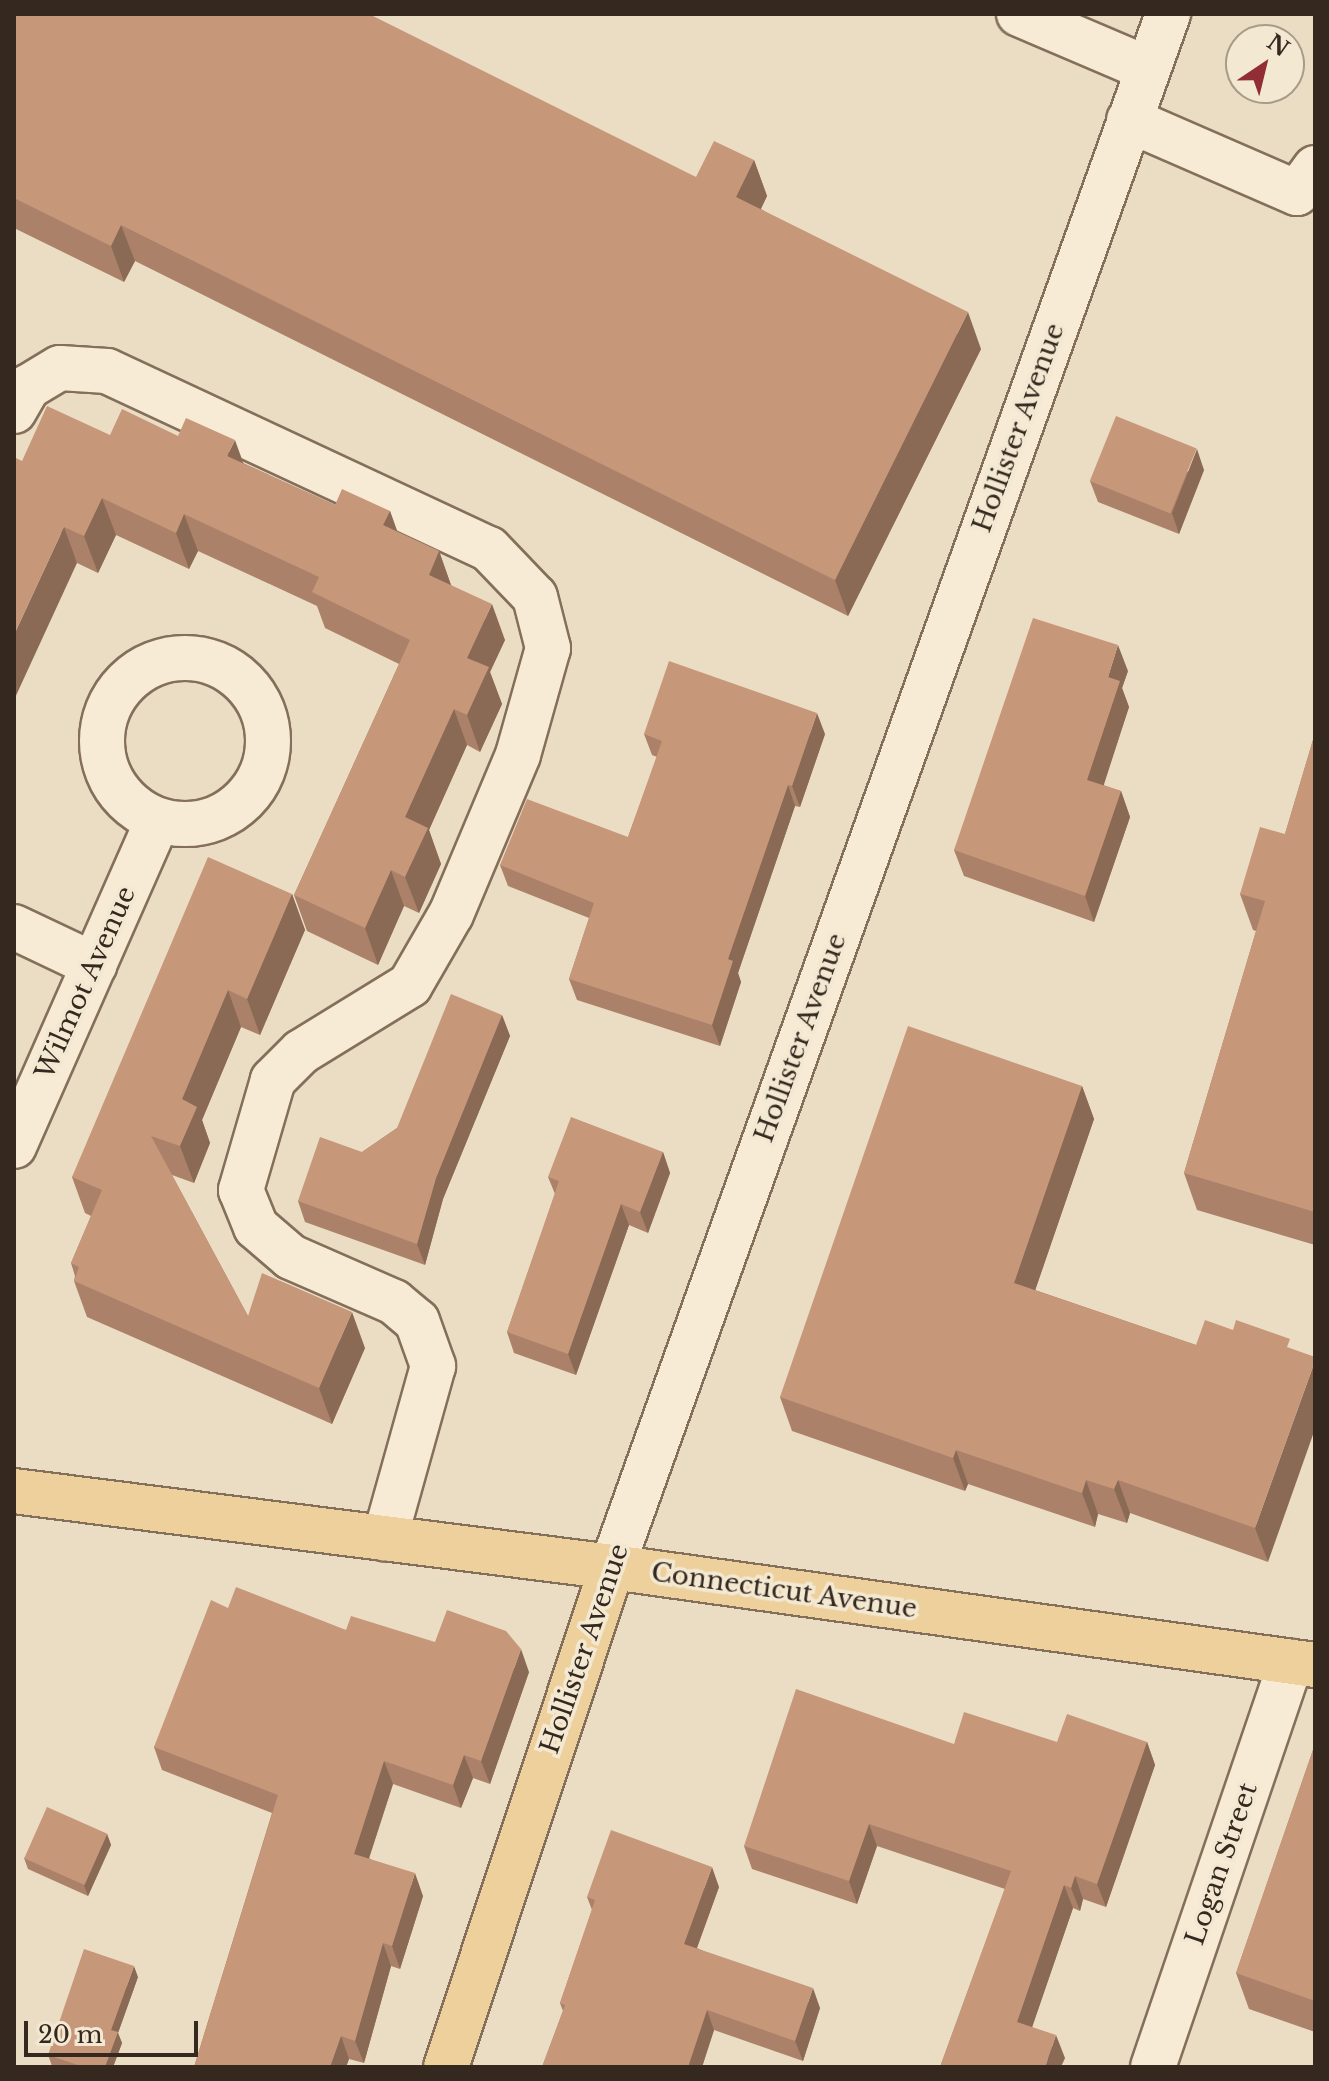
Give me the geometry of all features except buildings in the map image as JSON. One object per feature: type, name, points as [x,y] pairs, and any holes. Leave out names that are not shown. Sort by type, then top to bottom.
[{"type":"main road","name":"Connecticut Avenue","points":[[14,1491],[612,1567],[1303,1664]]},
{"type":"main road","name":"Hollister Avenue","points":[[446,2067],[612,1567]]},
{"type":"street","points":[[1019,14],[1148,69]]},
{"type":"street","name":"Hollister Avenue","points":[[612,1567],[1168,14]]},
{"type":"street","points":[[1129,120],[1297,193],[1315,168]]},
{"type":"street","points":[[14,411],[28,387],[60,368],[107,371],[489,549],[535,597],[548,648],[518,755],[451,914],[410,985],[301,1052],[273,1080],[241,1190],[256,1227],[291,1257],[394,1302],[417,1321],[433,1366],[385,1538]]},
{"type":"street","name":"Wilmot Avenue","points":[[14,1146],[158,820]]},
{"type":"street","points":[[14,927],[94,965]]},
{"type":"street","name":"Logan Street","points":[[1153,2067],[1303,1664]]}]
